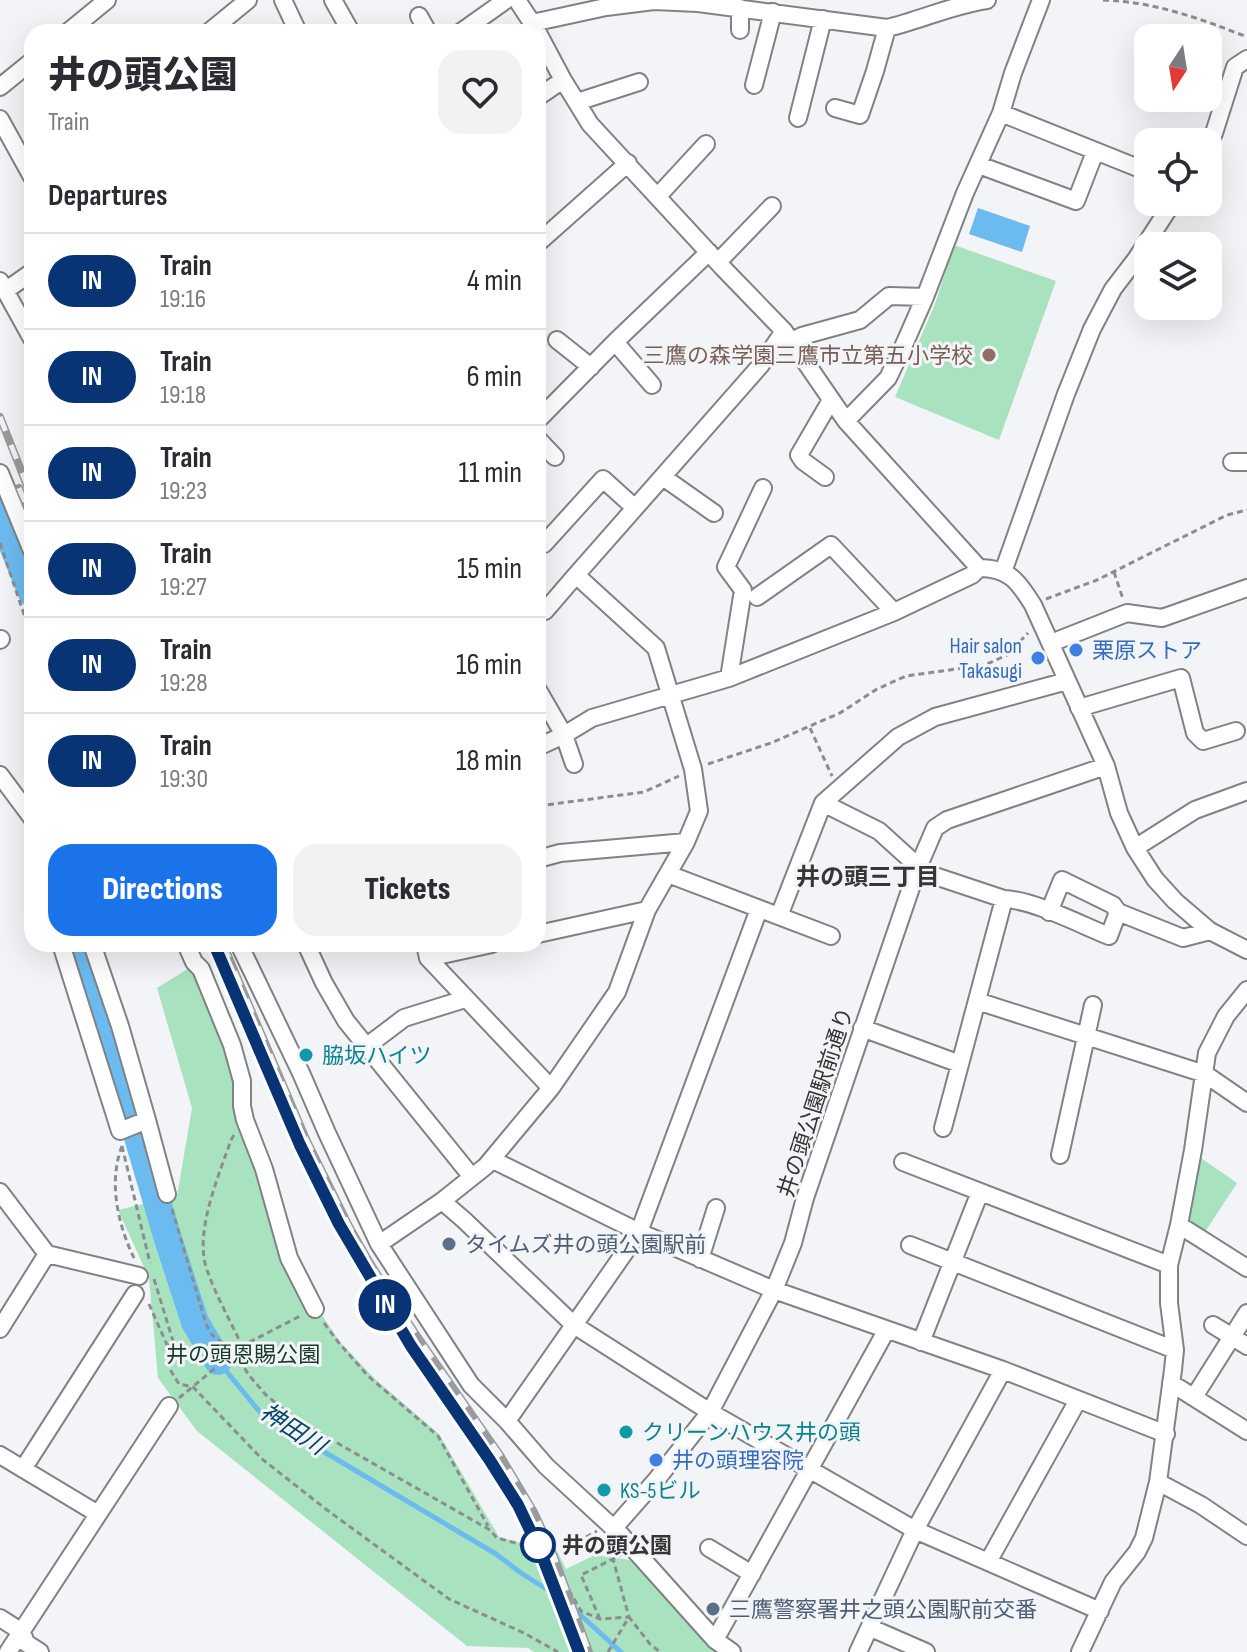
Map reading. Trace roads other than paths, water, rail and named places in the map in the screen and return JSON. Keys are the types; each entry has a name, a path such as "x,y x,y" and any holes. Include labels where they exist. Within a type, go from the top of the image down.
{"street":[{"path":"78,24 107,0"},
{"path":"219,24 248,0"},
{"path":"283,0 294,24"},
{"path":"333,0 346,24"},
{"path":"472,24 506,0"},
{"path":"517,0 533,24"},
{"path":"546,25 600,4 654,1 698,3 887,28 987,0"},
{"path":"846,421 888,378 1001,113 1041,0"},
{"path":"740,8 740,30"},
{"path":"754,85 773,12"},
{"path":"419,16 424,24"},
{"path":"798,118 823,19"},
{"path":"835,108 860,115 887,28"},
{"path":"546,48 590,124 788,336 846,421 979,568"},
{"path":"1216,128 1235,67 1247,59"},
{"path":"0,87 24,68"},
{"path":"546,92 563,80"},
{"path":"577,102 639,82"},
{"path":"1001,113 1134,167"},
{"path":"2,128 24,164"},
{"path":"658,196 706,144"},
{"path":"979,165 1076,201 1095,152"},
{"path":"546,236 628,163"},
{"path":"546,412 615,342 772,206"},
{"path":"1003,572 1092,329 1113,289 1164,216"},
{"path":"24,276 3,286 24,324"},
{"path":"546,610 788,336 802,336 860,320 889,296 925,297"},
{"path":"557,340 591,367"},
{"path":"615,342 652,385"},
{"path":"825,477 799,455 831,400"},
{"path":"546,447 555,457"},
{"path":"0,473 24,532"},
{"path":"663,477 714,513"},
{"path":"546,542 603,479 635,508"},
{"path":"729,678 743,590 726,567 763,488"},
{"path":"757,597 831,545 894,612"},
{"path":"546,743 592,718 729,678 894,612 972,575 979,568 990,568 1003,572 1019,583 1033,605 1106,766 1119,813 1135,848 1155,879 1210,931 1247,950"},
{"path":"379,1244 442,1201 493,1160 551,1088 617,992 647,910 686,842 699,811 693,769 656,648 576,575"},
{"path":"1051,643 1127,613 1162,618 1247,588"},
{"path":"1079,708 1181,678 1195,733 1203,741 1236,731"},
{"path":"779,916 823,803 898,737 935,717 1067,681"},
{"path":"546,704 564,735 574,764"},
{"name":"井の頭公園駅前通り","path":"607,1529 657,1479 710,1412 774,1290 793,1243 862,1028 933,832 942,822 1106,766"},
{"path":"0,775 24,807"},
{"path":"1135,848 1195,810 1247,791"},
{"path":"823,803 879,831 918,867 1004,899 1015,900 1109,936 1118,912"},
{"path":"546,857 686,842"},
{"path":"668,874 831,936"},
{"path":"1049,912 1062,880 1113,905 1118,912 1183,938 1210,931"},
{"path":"943,1128 1004,899"},
{"path":"507,1421 639,1232 759,909"},
{"path":"546,932 647,910"},
{"path":"64,952 134,1125 167,1194"},
{"path":"95,952 120,1026 134,1125"},
{"path":"190,952 201,969 232,1045 242,1081 242,1106 237,1122 264,1169 289,1258 315,1309"},
{"path":"243,952 379,1244 471,1385 715,1640 732,1652"},
{"path":"310,952 346,1021 472,1177"},
{"path":"428,952 465,999 551,1088"},
{"path":"1080,1652 1113,1582 1144,1538 1166,1434 1175,1350 1169,1303 1169,1265 1179,1225 1207,1053 1226,1016 1245,997"},
{"path":"367,1046 404,1018 465,999"},
{"path":"977,1001 1205,1074 1247,1103"},
{"path":"1060,1155 1093,1005"},
{"path":"862,1028 960,1064"},
{"path":"493,1160 639,1232 774,1290 1003,1370 1166,1434"},
{"path":"903,1162 1169,1265"},
{"path":"0,1192 47,1254 139,1276"},
{"path":"921,1342 980,1192"},
{"path":"442,1201 574,1325 710,1412 915,1530 1100,1611"},
{"path":"700,1259 716,1208"},
{"path":"1179,1225 1247,1268"},
{"path":"910,1245 1175,1350"},
{"path":"0,1329 47,1254"},
{"path":"23,1469 135,1294"},
{"path":"1194,1397 1240,1342 1247,1313"},
{"path":"1213,1325 1240,1342"},
{"path":"715,1640 886,1331"},
{"path":"858,1652 868,1621 883,1602 915,1530 1003,1370"},
{"path":"1171,1383 1247,1431"},
{"path":"988,1562 1078,1400"},
{"path":"8,1652 169,1406"},
{"path":"0,1455 98,1514"},
{"path":"1158,1482 1201,1505 1247,1536"},
{"path":"709,1548 752,1574"},
{"path":"0,1618 22,1632 26,1643 40,1652"},
{"path":"868,1621 926,1652"}],"water":[{"path":"978,208 1030,226 1022,252 969,234"}],"waterway":[{"name":"神田川","path":"0,513 24,573"},
{"name":"神田川","path":"83,952 195,1322 218,1361"},
{"name":"神田川","path":"218,1361 259,1411 496,1554 564,1600 621,1652"}],"railway":[{"path":"0,417 24,478"},
{"path":"19,488 24,500"},
{"path":"226,952 306,1139 350,1228 415,1333 500,1455 534,1512 552,1551 589,1652"}],"train":[{"name":"IN","path":"217,952 300,1145 339,1224 389,1312 526,1519 579,1652"}],"place":[{"name":"三鷹の森学園三鷹市立第五小学校","path":"989,355"},
{"name":"栗原ストア","path":"1076,650"},
{"name":"Hair salon Takasugi","path":"1038,658"},
{"name":"脇坂ハイツ","path":"306,1055"},
{"name":"タイムズ井の頭公園駅前","path":"449,1244"},
{"name":"クリーンハウス井の頭","path":"626,1432"},
{"name":"井の頭理容院","path":"656,1460"},
{"name":"KS-5ビル","path":"604,1490"},
{"name":"井の頭公園","path":"538,1545"},
{"name":"三鷹警察署井之頭公園駅前交番","path":"713,1609"}],"district":[{"name":"井の頭三丁目","path":"868,877"}],"park label":[{"name":"井の頭恩賜公園","path":"243,1354"}]}
